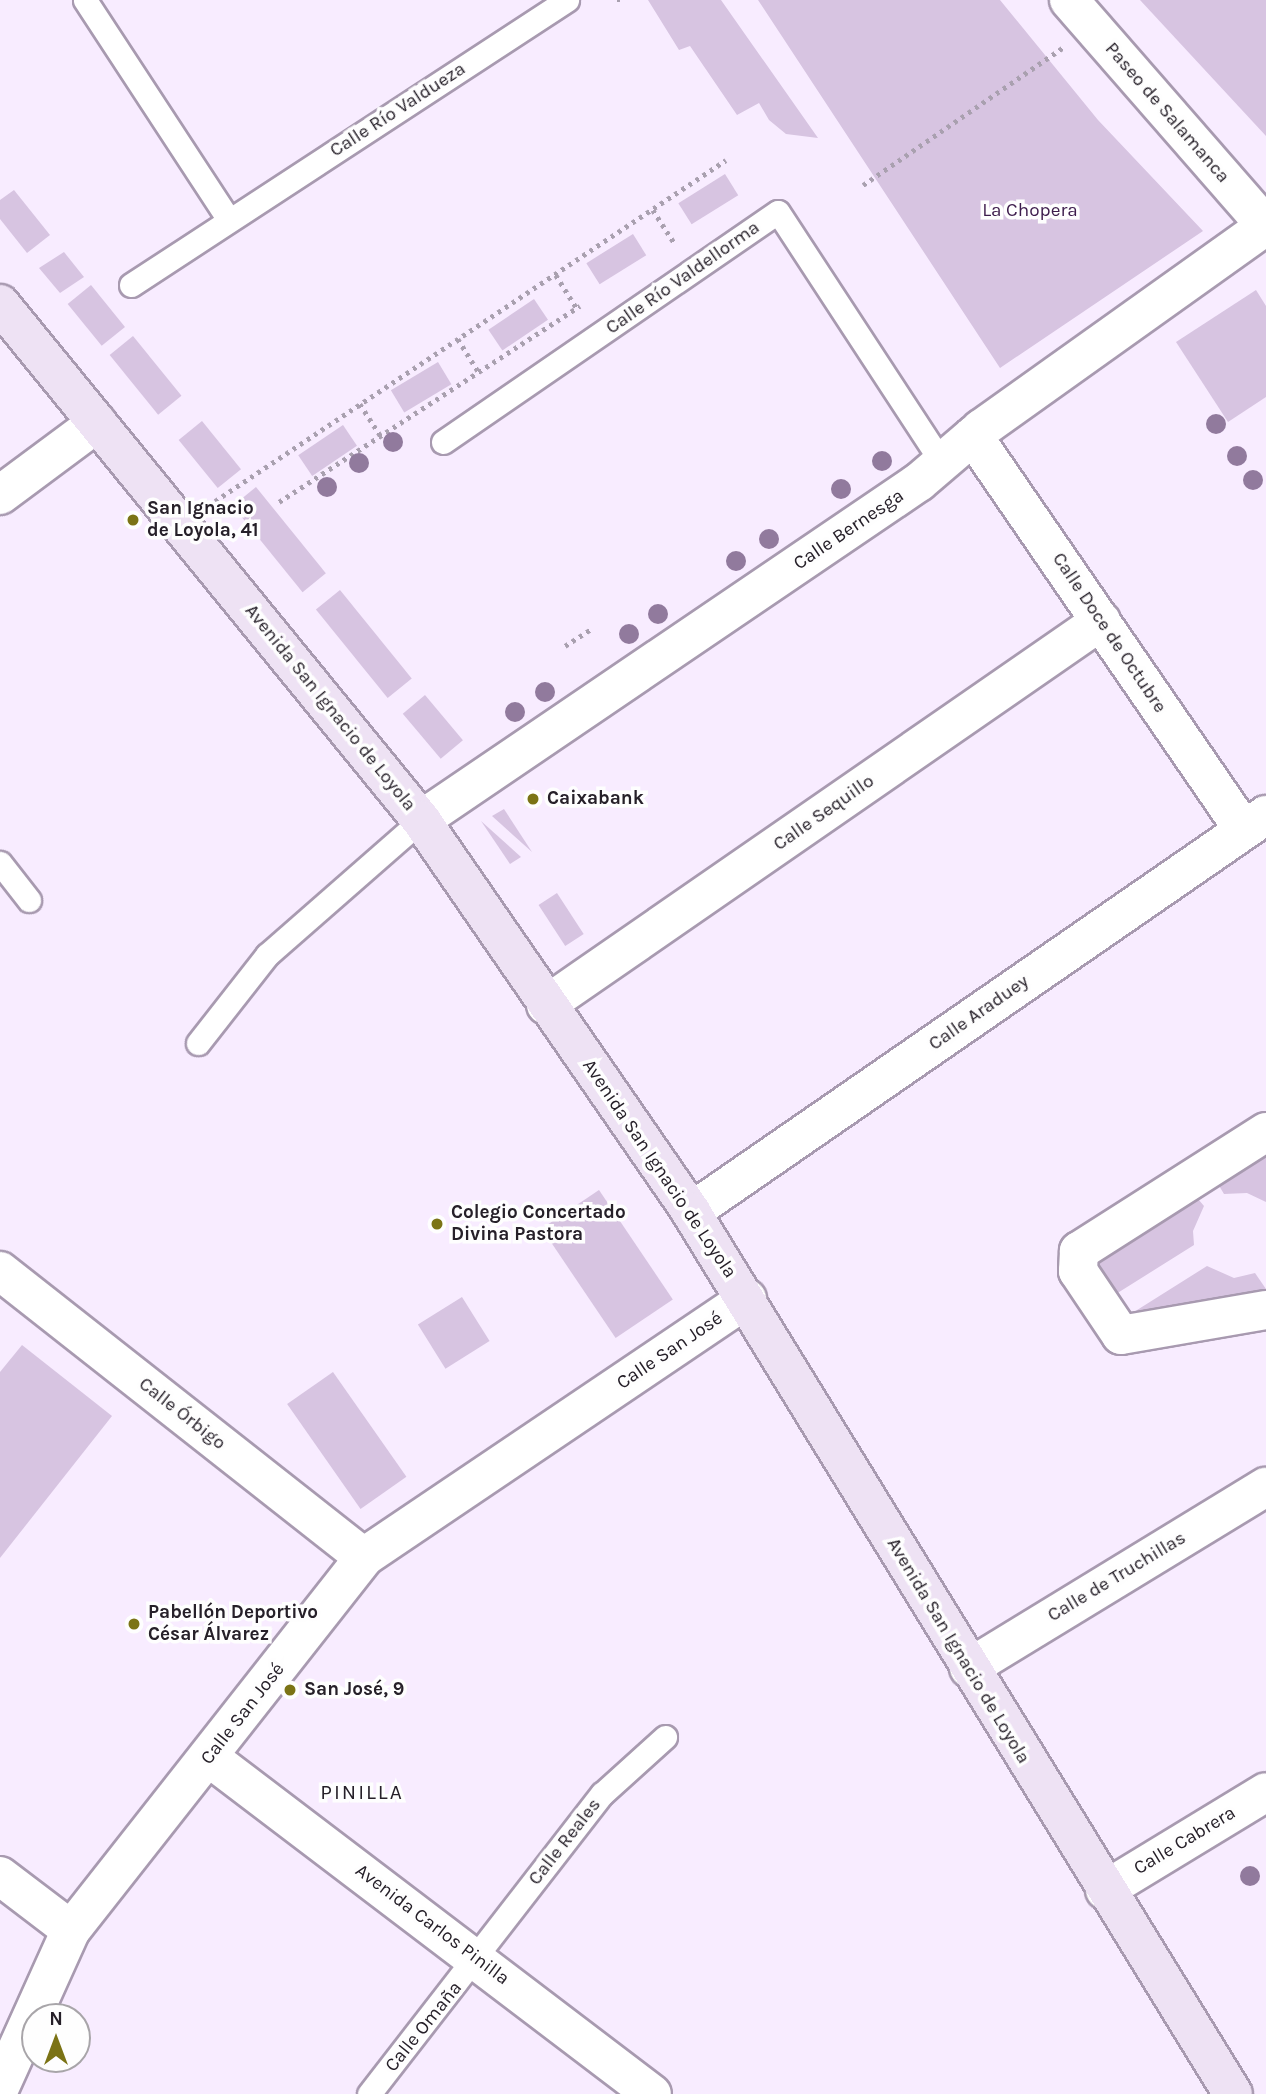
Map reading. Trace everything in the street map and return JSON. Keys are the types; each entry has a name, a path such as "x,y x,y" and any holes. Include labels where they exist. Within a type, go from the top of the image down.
{"main road":[{"name":"Avenida San Ignacio de Loyola","path":"0,304 421,820 691,1212 747,1299 969,1668 1233,2094"}],"street":[{"name":"Paseo de Salamanca","path":"1069,0 1266,226"},
{"name":"Calle Bernesga","path":"421,820 943,464 973,436 1266,226"},
{"path":"0,495 97,423"},
{"name":"Calle Doce de Octubre","path":"973,436 1101,621 1255,823"},
{"name":"Calle Sequillo","path":"546,1004 1101,621"},
{"name":"Calle Araduey","path":"691,1212 1255,823"},
{"path":"1266,1132 1079,1251 1078,1271 1121,1335 1266,1310"},
{"name":"Calle Órbigo","path":"0,1271 364,1557"},
{"name":"Calle San José","path":"0,2087 71,1930 210,1758 364,1557 747,1299"},
{"name":"Calle de Truchillas","path":"969,1668 1266,1487"},
{"name":"Avenida Carlos Pinilla","path":"210,1758 652,2094"},
{"name":"Calle Cabrera","path":"1105,1890 1266,1792"},
{"path":"0,1876 71,1930"}],"lane":[{"path":"85,0 229,220"},
{"name":"Calle Río Valdueza","path":"131,285 567,0"},
{"name":"Calle Río Valdellorma","path":"443,442 778,212 943,464"},
{"path":"198,1043 267,955 421,820"},
{"path":"0,863 29,900"},
{"name":"Calle Reales","path":"476,1958 602,1794 665,1737"},
{"name":"Calle Omaña","path":"369,2094 476,1958"}],"path":[{"path":"617,0 624,0"},
{"path":"863,185 1064,47"},
{"path":"215,501 726,160"},
{"path":"653,211 675,244"},
{"path":"664,251 686,237"},
{"path":"556,275 577,308"},
{"path":"279,502 588,301"},
{"path":"458,339 479,372"},
{"path":"360,404 381,436"},
{"path":"565,646 593,628"}],"green space":[{"path":"648,0 721,0 818,138 786,134 769,120 759,103 737,115 690,46 679,50"},
{"name":"La Chopera","path":"758,0 1000,0 1098,120 1203,231 1000,368"},
{"path":"1140,0 1266,0 1266,136"},
{"path":"725,174 738,195 692,224 678,203"},
{"path":"14,190 50,235 27,253 0,219 0,200"},
{"path":"633,234 646,255 600,284 586,263"},
{"path":"64,252 84,277 60,293 39,268"},
{"path":"91,285 125,327 102,346 68,304"},
{"path":"1256,290 1266,306 1266,397 1228,422 1176,342"},
{"path":"534,299 548,320 502,350 488,330"},
{"path":"133,336 181,396 158,415 110,355"},
{"path":"438,362 451,384 404,413 391,390"},
{"path":"202,421 241,469 218,488 179,440"},
{"path":"343,425 357,446 312,476 298,455"},
{"path":"256,487 326,573 303,592 233,506"},
{"path":"340,590 412,679 388,698 316,610"},
{"path":"425,695 463,740 441,759 403,714"},
{"path":"504,809 532,852 492,816"},
{"path":"481,821 521,857 510,864"},
{"path":"557,893 584,934 565,946 539,905"},
{"path":"1266,1147 1266,1202 1247,1193 1224,1194 1215,1179"},
{"path":"599,1190 673,1299 616,1338 542,1229"},
{"path":"1193,1193 1204,1206 1193,1231 1194,1245 1108,1299 1092,1259"},
{"path":"1207,1266 1234,1278 1255,1273 1266,1289 1260,1297 1126,1317"},
{"path":"462,1297 490,1341 445,1369 418,1325"},
{"path":"22,1345 112,1416 0,1558 0,1372"},
{"path":"333,1372 406,1477 361,1509 287,1404"}],"place":[{"name":"San Ignacio de Loyola, 41","path":"133,520"},
{"name":"Caixabank","path":"533,799"},
{"name":"Colegio Concertado Divina Pastora","path":"437,1224"},
{"name":"Pabellón Deportivo César Álvarez","path":"134,1624"},
{"name":"San José, 9","path":"290,1690"}],"district":[{"name":"PINILLA","path":"362,1792"}]}
